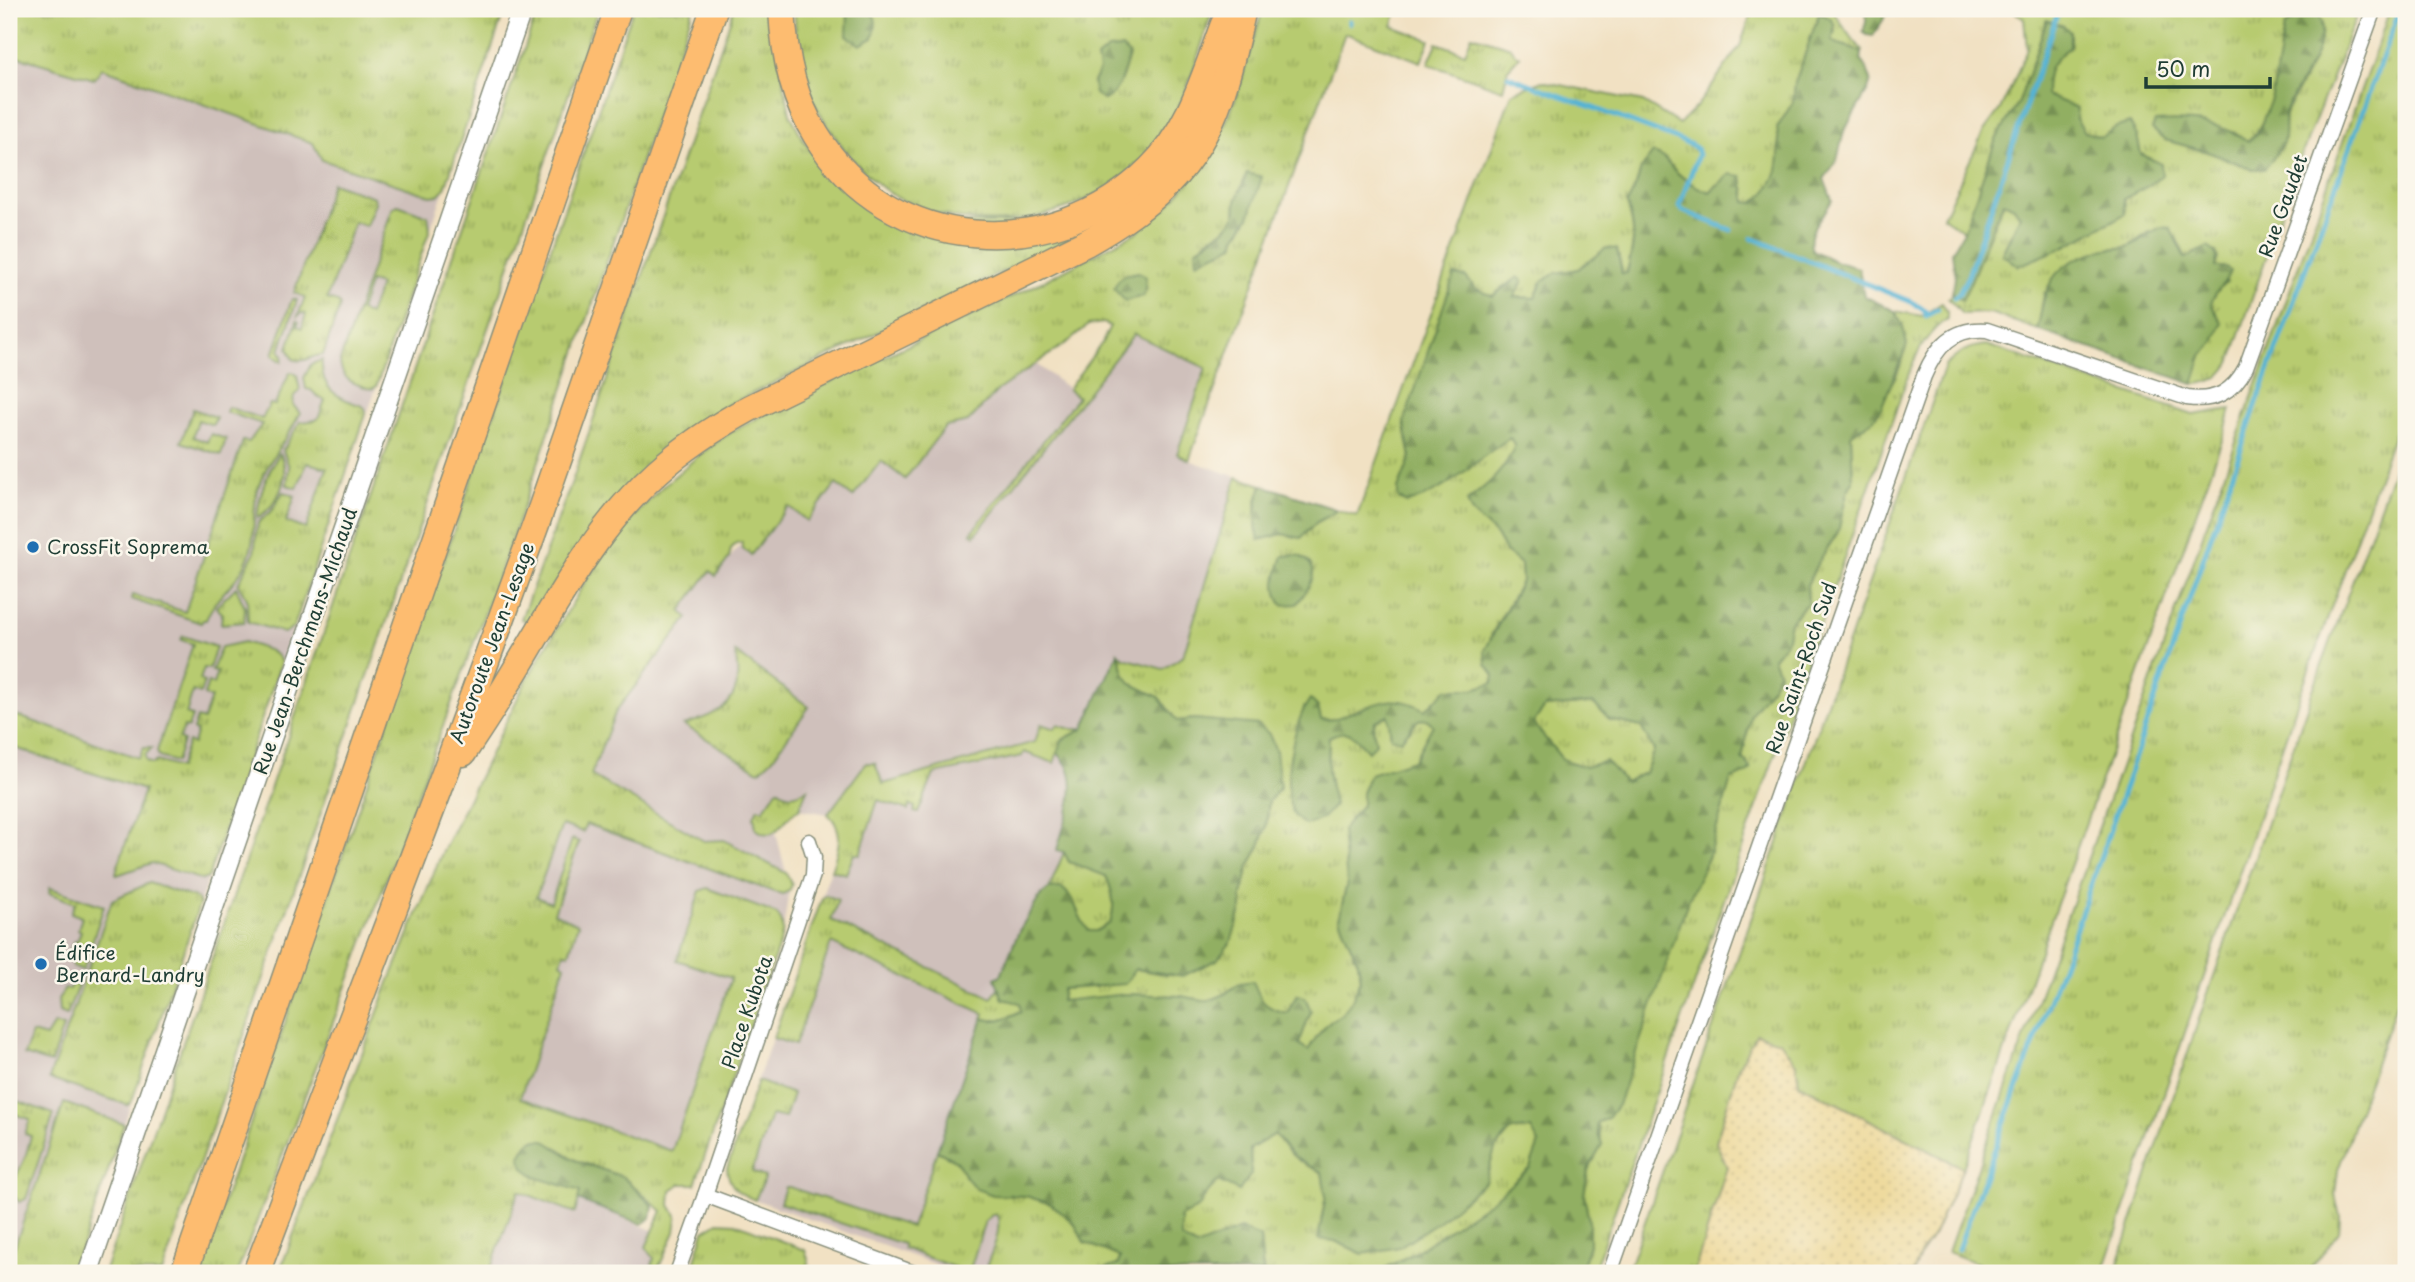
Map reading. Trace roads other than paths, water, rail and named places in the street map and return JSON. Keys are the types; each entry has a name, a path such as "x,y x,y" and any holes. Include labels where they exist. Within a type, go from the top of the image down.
{"highway":[{"path":"184,1273 618,9"},
{"name":"Autoroute Jean-Lesage","path":"257,1273 536,524 714,9"},
{"path":"782,9 786,55 798,98 815,134 843,170 880,202 927,224 970,233 1006,234 1044,229 1083,216 1121,194 1151,168 1163,155 1195,101 1229,9"},
{"path":"438,792 512,677 577,567 607,527 656,473 690,445 750,408 1054,259 1112,229 1140,210 1180,172 1201,139 1222,92 1243,9"}],"street":[{"name":"Rue Jean-Berchmans-Michaud","path":"88,1273 522,9"},
{"name":"Rue Gaudet","path":"2208,399 2224,394 2232,388 2246,367 2374,9"},
{"name":"Rue Saint-Roch Sud","path":"1610,1273 1924,376 1935,354 1955,334 1970,330 1987,330 2178,396 2208,399"},
{"name":"Place Kubota","path":"705,1195 813,875 814,857 809,841"},
{"path":"677,1273 705,1195 914,1273"}],"waterway":[{"path":"1954,297 1968,276 2059,9"},
{"path":"1958,1249 2073,937 2259,397 2400,9"},
{"path":"1508,76 1696,148 1698,155 1679,206 1683,211 1731,230"},
{"path":"1752,238 1914,303 1925,311 1926,316 1938,309"}],"place":[{"name":"CrossFit Soprema","path":"33,547"},
{"name":"Édifice Bernard-Landry","path":"41,964"}]}
